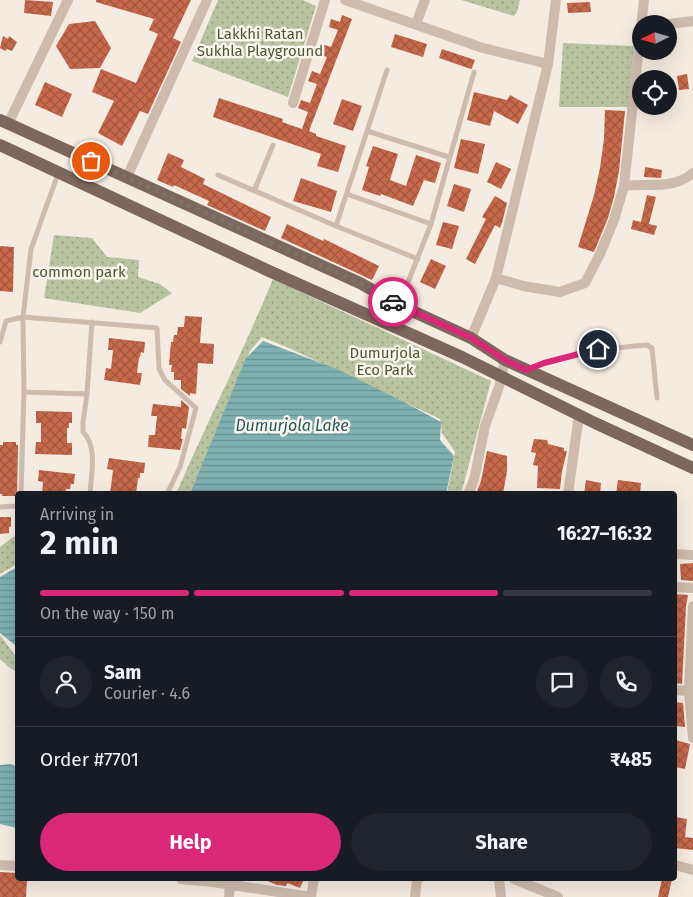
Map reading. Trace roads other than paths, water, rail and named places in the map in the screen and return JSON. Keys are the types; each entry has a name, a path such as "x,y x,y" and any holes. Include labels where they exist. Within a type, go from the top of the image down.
{"main road":[{"path":"4,122 360,283 399,305 472,338 505,360 693,445"},
{"path":"0,145 500,376 693,468"}],"street":[{"path":"4,122 68,0"},
{"path":"127,178 207,0"},
{"path":"293,103 325,0"},
{"path":"345,0 483,48 548,64"},
{"path":"416,24 425,0"},
{"path":"472,338 496,278 548,64 556,0"},
{"path":"642,15 644,0"},
{"path":"678,23 693,21"},
{"path":"496,278 523,286 560,292 585,283 614,220 624,186 638,60"},
{"path":"624,186 640,184 667,185 688,177 693,173"},
{"path":"469,491 474,480 485,426 499,387 505,360"},
{"path":"568,491 579,415"},
{"path":"677,554 693,555"},
{"path":"677,587 693,588"},
{"path":"693,606 689,691 693,738"},
{"path":"677,690 689,691"},
{"path":"0,866 15,866"},
{"path":"677,866 693,870"},
{"path":"201,881 311,897 314,881"},
{"path":"415,897 417,881"},
{"path":"499,881 501,897"},
{"path":"519,881 558,897"},
{"path":"229,897 230,884"}],"lane":[{"path":"336,226 387,70"},
{"path":"399,305 431,224 448,157 474,72"},
{"path":"367,131 448,157"},
{"path":"254,191 273,145"},
{"path":"20,491 24,392 23,317 31,249 58,173"},
{"path":"218,176 418,259"},
{"path":"347,194 431,224"},
{"path":"0,342 6,321 23,317 157,328 159,369 165,380 196,408 180,467 168,491"},
{"path":"90,491 92,449 90,439 83,432 83,422 92,322"},
{"path":"526,370 544,363 598,349 647,344 652,348 657,398"},
{"path":"24,392 87,394"},
{"path":"0,507 15,506"}],"water":[{"name":"Dumurjola Lake","path":"263,341 339,370 441,422 440,440 454,456 447,491 191,491 246,358"},
{"path":"15,568 15,645 0,633 0,577"},
{"path":"11,764 15,766 15,828 0,824 0,765"}],"park label":[{"name":"Lakkhi Ratan Sukhla Playground","path":"260,42"},
{"name":"common park","path":"79,272"},
{"name":"Dumurjola Eco Park","path":"385,362"}]}
